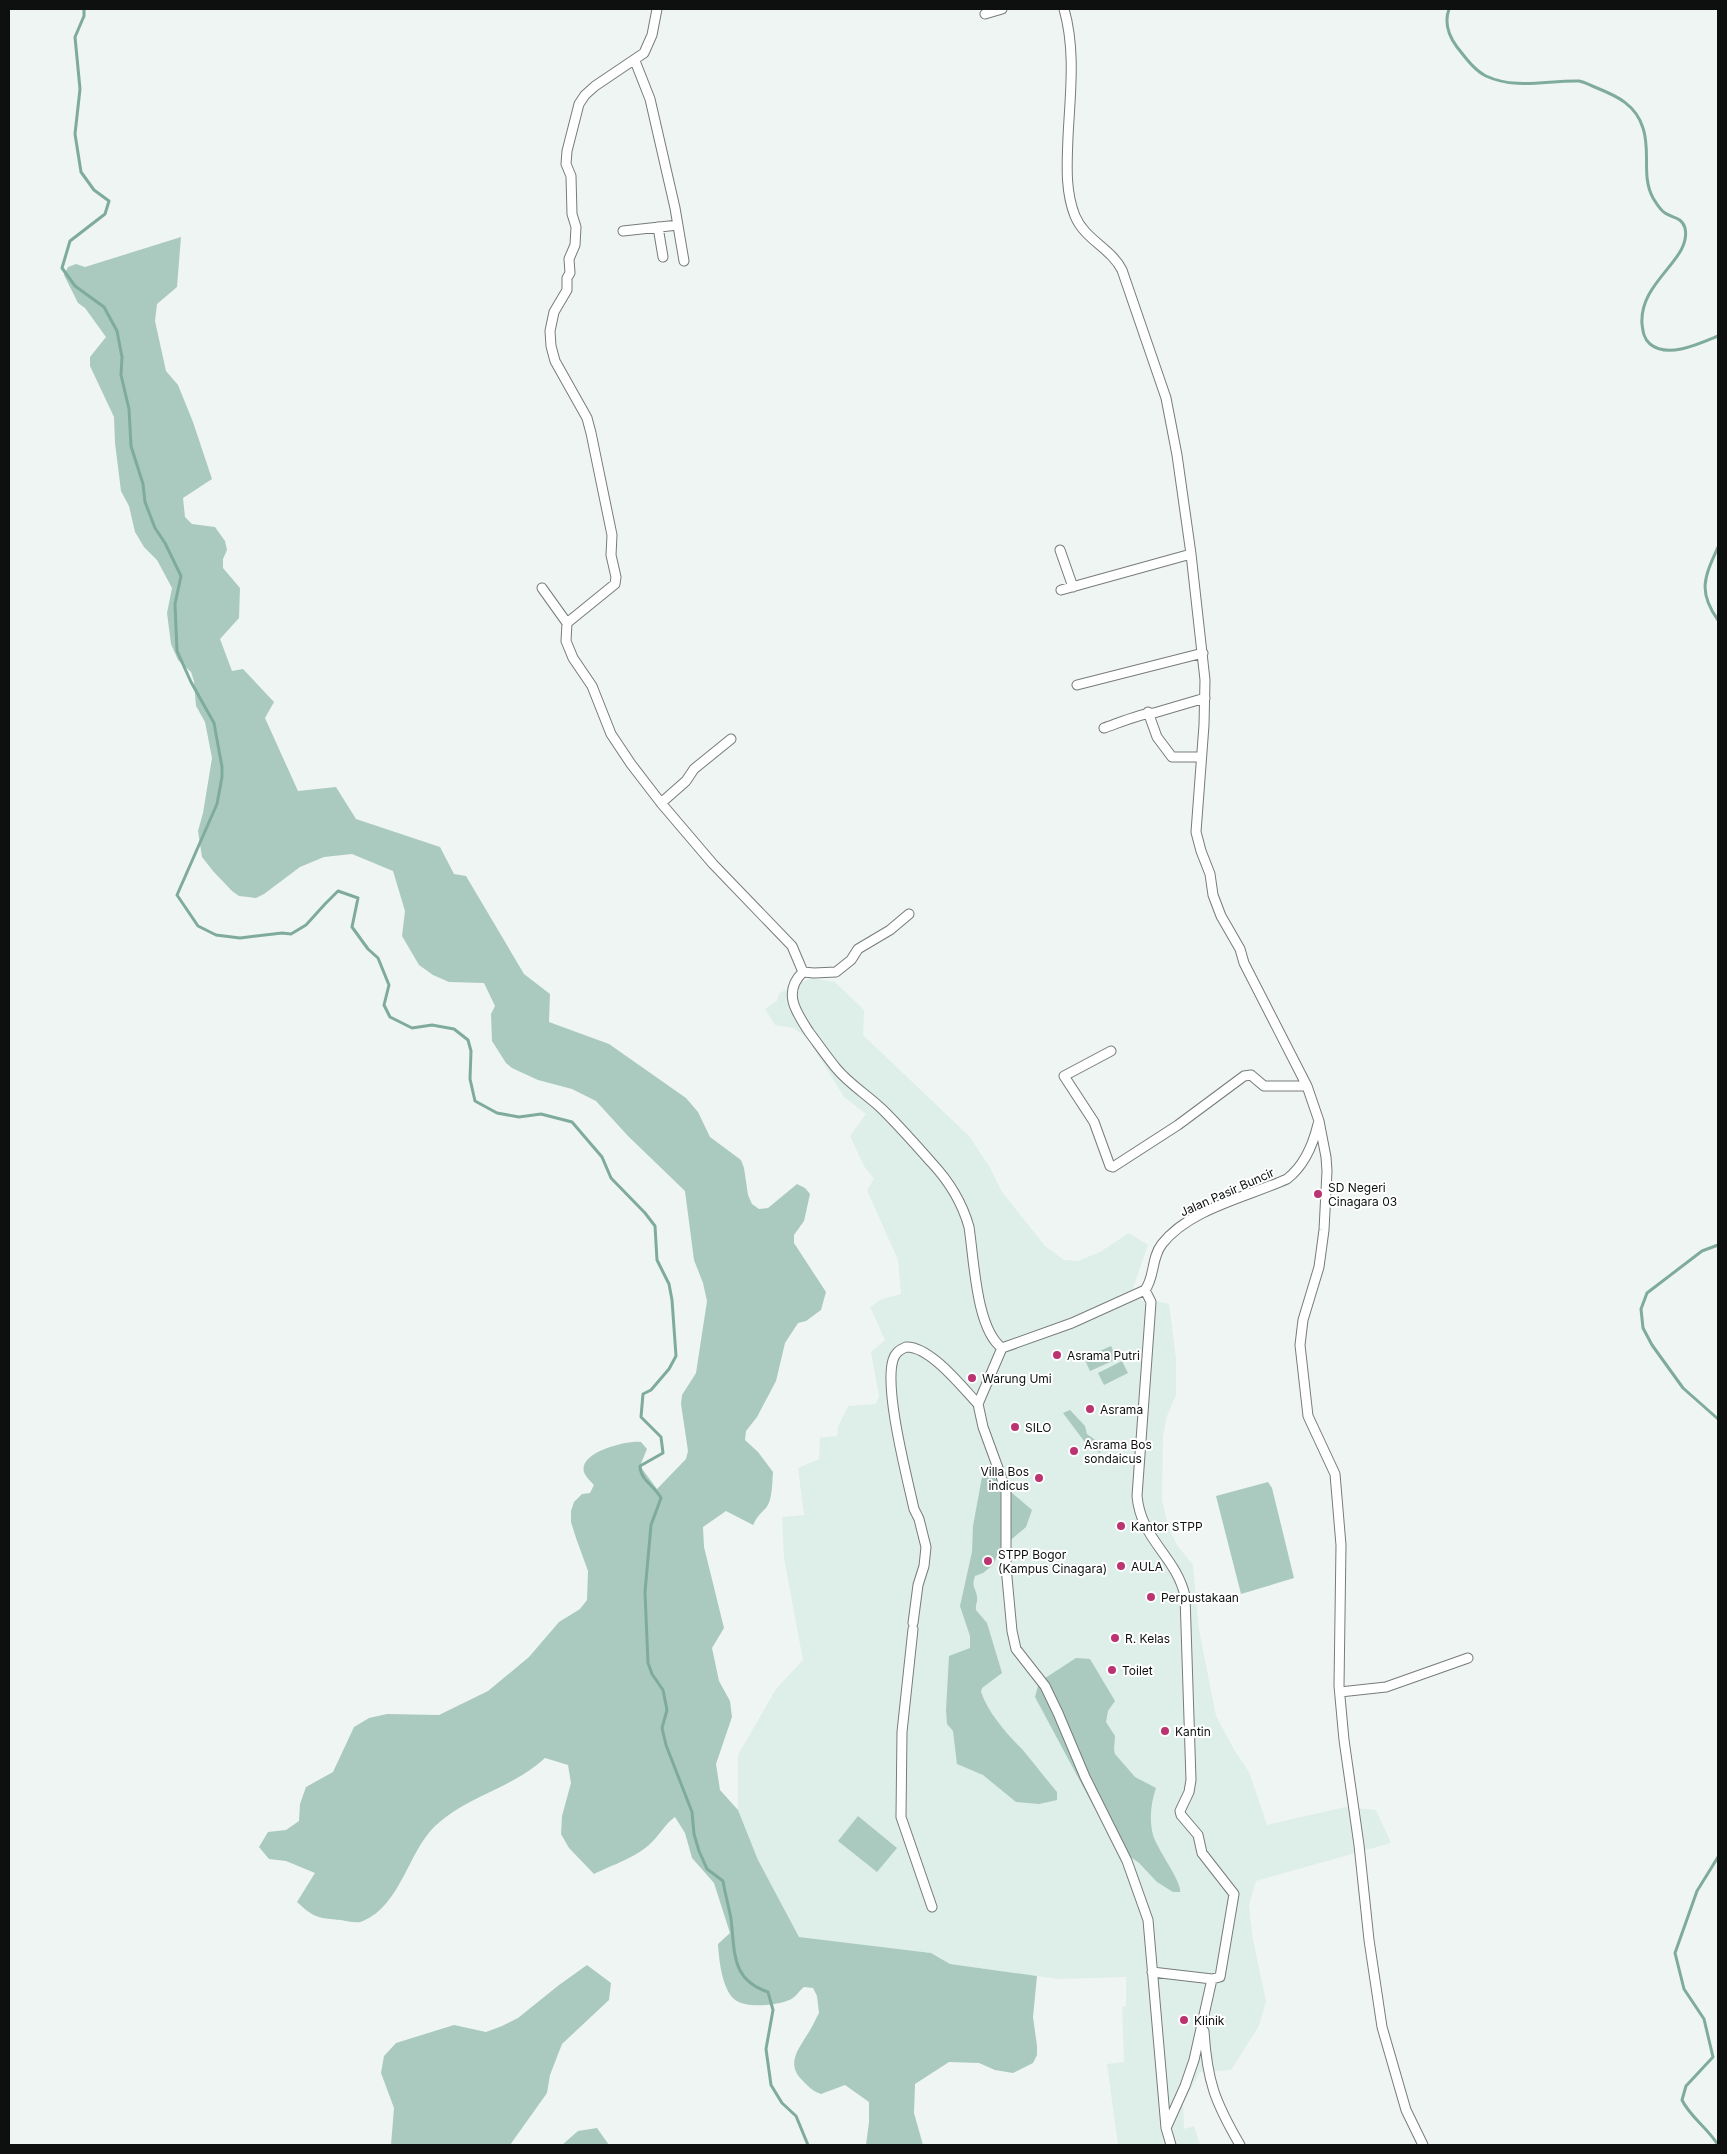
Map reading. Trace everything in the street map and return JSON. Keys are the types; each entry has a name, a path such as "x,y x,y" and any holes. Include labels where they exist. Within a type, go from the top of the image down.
{"street":[{"path":"567,623 615,584 616,577 612,564 612,535 587,418 558,366 550,340 551,318 567,290 570,273 569,259 571,250 575,245 576,227 572,214 571,176 566,164 567,151 580,104 585,95 595,86 644,54 657,9"},
{"path":"985,14 1002,9"},
{"path":"1064,9 1069,26 1072,53 1067,162 1068,189 1071,203 1081,228 1115,258 1122,270 1166,398 1177,455 1203,653 1206,698 1196,832 1210,874 1213,895 1220,916 1240,949 1244,963 1308,1086 1319,1121 1328,1171 1324,1230 1315,1284 1302,1326 1300,1345 1308,1416 1335,1474 1341,1545 1340,1692 1344,1740 1382,2027 1406,2110 1422,2145"},
{"path":"635,61 650,99 678,225 684,262"},
{"path":"623,231 678,225"},
{"path":"658,227 663,256"},
{"path":"1060,550 1073,587"},
{"path":"1061,590 1191,554"},
{"path":"542,588 567,623 566,641 573,658 592,686 611,734 631,764 660,803 714,864 792,946 803,972"},
{"path":"1077,685 1203,653"},
{"path":"1104,728 1148,712 1154,713 1206,698"},
{"path":"1148,712 1157,737 1172,758 1201,757"},
{"path":"660,803 686,781 694,769 732,739"},
{"path":"803,972 814,974 836,972 852,960 858,949 890,930 909,914"},
{"path":"803,972 796,978 792,998 795,1010 809,1032 837,1070 890,1117 932,1163 955,1194 969,1226 983,1320 990,1335 1002,1348"},
{"path":"1111,1051 1064,1076 1094,1122 1110,1166 1113,1167 1178,1124 1244,1076 1250,1076 1264,1086 1308,1086"},
{"name":"Jalan Pasir Buncir","path":"1145,1290 1149,1284 1156,1254 1161,1245 1177,1229 1208,1211 1270,1186 1295,1172 1306,1156 1319,1121"},
{"path":"978,1404 1002,1348 1072,1324 1145,1290 1151,1302 1137,1496 1138,1512 1146,1530 1182,1583 1185,1596 1191,1780 1189,1792 1180,1808 1181,1815 1199,1838 1202,1853 1234,1894 1220,1976 1212,1979 1152,1972"},
{"path":"932,1907 901,1817 902,1732 918,1585 924,1566 926,1547 919,1519 914,1509 895,1410 892,1362 895,1355 906,1347 920,1349 948,1373 978,1404 983,1427 1006,1490 1006,1567 1012,1632 1016,1648 1045,1686 1085,1777 1127,1861 1148,1920 1166,2128 1170,2145"},
{"path":"1340,1692 1386,1687 1468,1658"},
{"path":"1166,2128 1185,2086 1194,2060 1212,1979"},
{"path":"1203,2021 1208,2076 1220,2109 1240,2145"}],"shaded area":[{"name":"STPP Bogor (Kampus Cinagara)","path":"812,978 835,982 864,1010 863,1035 969,1136 989,1166 1002,1192 1045,1246 1064,1260 1078,1261 1100,1252 1129,1233 1148,1245 1133,1288 1142,1301 1156,1301 1169,1304 1176,1359 1176,1395 1167,1416 1163,1436 1162,1500 1169,1529 1177,1545 1193,1565 1199,1630 1216,1716 1249,1772 1267,1825 1345,1807 1376,1810 1391,1843 1256,1881 1249,1905 1253,1940 1266,2001 1259,2026 1231,2070 1200,2072 1183,2103 1184,2129 1194,2126 1200,2145 1118,2145 1107,2064 1124,2062 1122,2007 1126,2006 1126,1977 1058,1979 950,1964 931,1953 799,1937 758,1860 738,1810 738,1755 776,1689 803,1660 784,1558 782,1517 804,1515 798,1468 819,1459 820,1438 837,1436 838,1427 848,1406 876,1404 879,1396 871,1352 885,1340 870,1307 882,1299 901,1294 898,1260 867,1190 874,1179 864,1166 850,1136 866,1114 844,1097 807,1037 793,1028 775,1025 765,1009 777,1001 779,993"}],"green space":[{"path":"181,237 177,287 157,304 155,321 166,371 178,385 193,422 212,479 183,498 185,517 192,524 215,527 225,541 227,550 223,559 223,568 240,588 239,618 220,639 232,671 243,669 274,702 265,718 298,791 336,787 356,819 440,847 454,874 466,876 524,974 550,994 549,1022 609,1044 686,1098 698,1112 710,1137 741,1160 748,1195 752,1204 759,1209 768,1208 797,1184 805,1188 810,1194 804,1221 794,1235 794,1243 826,1292 821,1310 806,1321 798,1323 785,1343 776,1381 757,1417 746,1431 745,1440 758,1452 773,1472 772,1491 768,1506 758,1516 753,1525 726,1511 703,1527 704,1547 724,1628 712,1648 719,1681 730,1701 732,1717 716,1764 720,1790 738,1810 758,1860 799,1937 931,1953 950,1964 1037,1976 1033,2017 1037,2055 1033,2063 1013,2073 995,2070 979,2063 949,2062 915,2084 914,2113 923,2145 866,2145 869,2102 845,2085 821,2094 818,2093 808,2086 797,2074 794,2063 795,2057 819,2013 817,1996 813,1988 804,1987 787,2001 763,2005 739,2002 730,1994 722,1973 718,1944 730,1933 714,1883 692,1858 685,1833 675,1817 640,1852 594,1874 569,1848 561,1834 562,1816 571,1783 568,1765 545,1758 519,1777 461,1807 448,1816 435,1826 426,1837 386,1903 376,1913 361,1922 321,1918 312,1914 297,1902 315,1873 286,1861 269,1859 259,1847 268,1832 286,1830 299,1821 300,1804 306,1787 333,1772 354,1727 369,1718 387,1714 439,1715 488,1691 529,1657 559,1622 580,1609 587,1600 588,1571 571,1522 571,1511 574,1502 582,1494 590,1493 594,1485 584,1472 584,1465 596,1453 605,1449 626,1443 641,1442 647,1449 640,1466 657,1489 686,1459 688,1451 681,1404 682,1395 696,1373 707,1301 703,1283 694,1260 685,1191 628,1136 596,1101 572,1089 538,1080 512,1068 506,1063 492,1041 491,1014 495,1006 484,983 449,982 433,975 419,965 402,936 405,911 393,871 352,854 324,857 300,867 256,898 239,896 232,891 202,857 198,831 203,813 212,758 205,722 196,706 194,681 191,672 178,660 171,644 167,613 172,588 157,560 144,547 135,532 129,506 121,491 114,417 90,366 90,357 106,337 85,308 78,303 64,275 68,267 76,264 85,267"},
{"path":"1111,1346 1117,1359 1090,1371 1084,1358"},
{"path":"1122,1361 1128,1373 1104,1385 1098,1373"},
{"path":"1070,1410 1085,1426 1087,1434 1102,1445 1100,1453 1084,1441 1063,1413"},
{"path":"991,1475 1032,1510 1026,1527 1000,1549 993,1565 983,1573 975,1576 976,1610 987,1623 1002,1673 982,1688 981,1692 999,1723 1057,1792 1057,1800 1039,1804 1016,1802 983,1775 957,1764 953,1731 947,1724 949,1656 970,1648 970,1636 960,1606 972,1552 973,1526 982,1477"},
{"path":"1268,1482 1272,1488 1294,1578 1241,1594 1216,1496"},
{"path":"1076,1658 1090,1659 1115,1701 1108,1711 1106,1722 1115,1736 1115,1754 1135,1777 1156,1788 1151,1811 1153,1835 1180,1887 1180,1892 1173,1892 1157,1882 1139,1863 1124,1852 1113,1839 1035,1697 1039,1682"},
{"path":"858,1816 897,1848 877,1872 838,1841"},
{"path":"587,1965 611,1983 609,2000 562,2044 550,2075 547,2093 510,2145 391,2145 394,2108 381,2073 384,2056 396,2043 454,2025 486,2032 502,2026 518,2018"},
{"path":"597,2128 609,2145 562,2145 578,2131"}],"waterway":[{"path":"84,9 84,16 75,37 80,89 75,134 81,172 94,190 109,201 105,214 70,241 62,268 75,286 104,307 117,331 122,357 121,375 129,409 131,446 143,484 145,502 155,528 165,543 181,576 175,604 177,651 191,682 214,723 222,767 217,804 177,895 198,926 216,935 240,938 282,933 291,934 306,925 338,891 358,898 352,927 368,949 378,958 389,985 384,1005 390,1017 412,1028 432,1025 454,1029 468,1040 471,1051 470,1079 475,1101 497,1113 519,1117 541,1114 572,1122 602,1157 611,1178 655,1226 657,1260 669,1284 672,1300 676,1356 669,1369 651,1390 643,1394 641,1417 661,1437 663,1453 640,1466 642,1475 661,1498 651,1525 645,1592 648,1663 652,1674 663,1690 667,1710 662,1728 666,1745 692,1812 694,1834 699,1851 707,1869 723,1881 737,1963 747,1980 756,1987 768,1992 773,2010 766,2049 771,2085 782,2103 796,2116 808,2145"},
{"path":"1449,9 1447,24 1451,38 1470,63 1486,76 1509,83 1579,81 1618,98 1636,113 1645,137 1649,190 1661,210 1682,222 1685,228 1685,240 1681,250 1648,295 1643,309 1642,324 1644,335 1650,344 1666,350 1684,348 1718,336"},
{"path":"1718,547 1705,584 1707,600 1718,620"},
{"path":"1718,1245 1702,1251 1647,1293 1641,1309 1643,1328 1652,1345 1683,1388 1718,1419"},
{"path":"1718,1857 1697,1891 1675,1953 1684,1989 1704,2019 1713,2057 1686,2086 1682,2100 1718,2145"}],"place":[{"name":"SD Negeri Cinagara 03","path":"1318,1194"},
{"name":"Asrama Putri","path":"1057,1355"},
{"name":"Warung Umi","path":"972,1378"},
{"name":"Asrama","path":"1090,1409"},
{"name":"SILO","path":"1015,1427"},
{"name":"Asrama Bos sondaicus","path":"1074,1451"},
{"name":"Villa Bos indicus","path":"1039,1478"},
{"name":"Kantor STPP","path":"1121,1526"},
{"name":"STPP Bogor (Kampus Cinagara)","path":"988,1561"},
{"name":"AULA","path":"1121,1566"},
{"name":"Perpustakaan","path":"1151,1597"},
{"name":"R. Kelas","path":"1115,1638"},
{"name":"Toilet","path":"1112,1670"},
{"name":"Kantin","path":"1165,1731"},
{"name":"Klinik","path":"1184,2020"}]}
